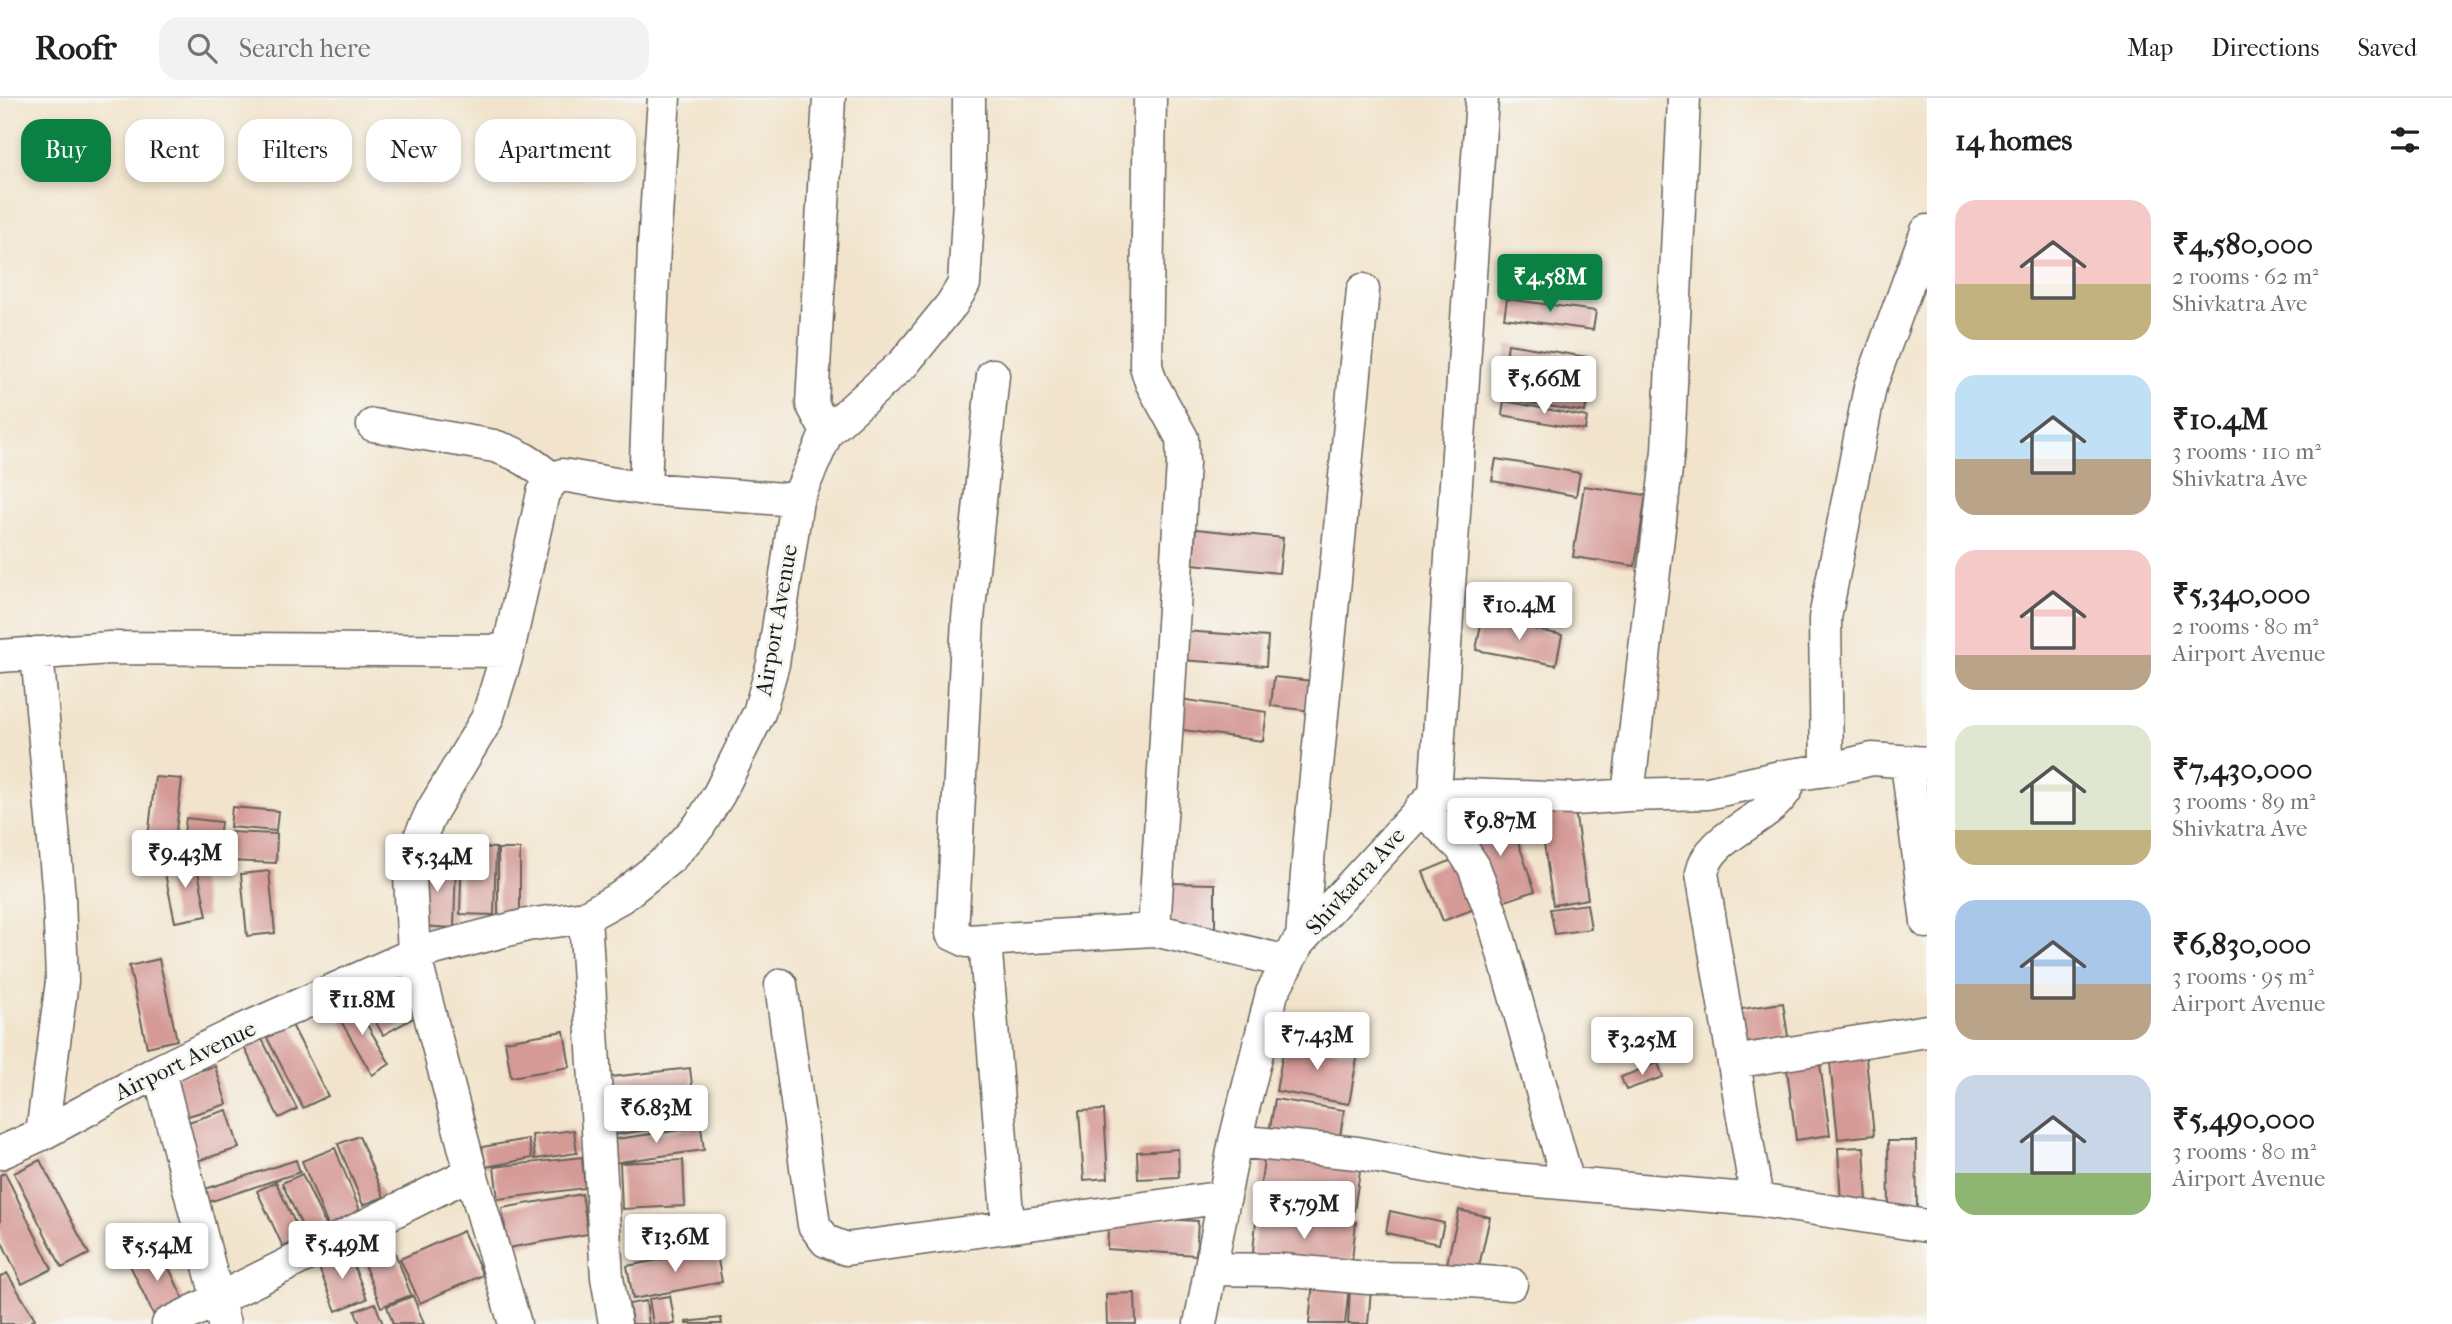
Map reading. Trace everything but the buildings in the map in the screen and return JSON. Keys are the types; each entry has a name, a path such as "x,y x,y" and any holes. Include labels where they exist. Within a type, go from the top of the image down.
{"street":[{"path":"645,489 654,246 664,98"},
{"path":"827,432 812,404 812,395 829,98"},
{"name":"Airport Avenue","path":"0,1153 159,1070 414,954 527,925 585,917 621,897 670,858 699,826 719,794 759,713 773,664 797,500 827,432 904,363 952,304 964,284 969,201 969,98"},
{"path":"1150,98 1146,366 1151,382 1182,438 1183,463 1154,929"},
{"path":"1482,98 1428,801 1474,867 1493,918 1568,1183"},
{"path":"1628,795 1668,452 1684,98"},
{"path":"1827,770 1825,618 1870,387 1927,231"},
{"path":"993,374 968,618 952,934 967,941 1154,929 1295,950 1310,836 1363,290"},
{"path":"373,425 494,446 514,452 533,462 553,480"},
{"path":"515,1324 471,1173 414,954 410,876 415,848 432,811 487,719 508,651 542,493 553,480 562,475 645,489 797,500"},
{"path":"0,656 110,648 508,651"},
{"path":"37,653 59,897 62,981 42,1133"},
{"path":"1428,801 1576,799 1707,793 1872,759 1917,763 1927,922"},
{"path":"1757,1200 1702,873 1704,859 1716,847 1779,801 1787,788 1784,776"},
{"name":"Shivkatra Ave","path":"1200,1324 1235,1141 1272,993 1295,950 1428,801"},
{"path":"585,917 607,1277 615,1324"},
{"path":"985,940 1008,1226"},
{"path":"781,985 814,1225 826,1241 846,1248 1225,1197"},
{"path":"1734,1062 1927,1031"},
{"path":"159,1070 221,1312"},
{"path":"1235,1141 1357,1153 1480,1176 1757,1200 1927,1226"},
{"path":"168,1324 221,1312 471,1173"},
{"path":"1211,1269 1282,1270 1368,1278 1511,1284"}]}
